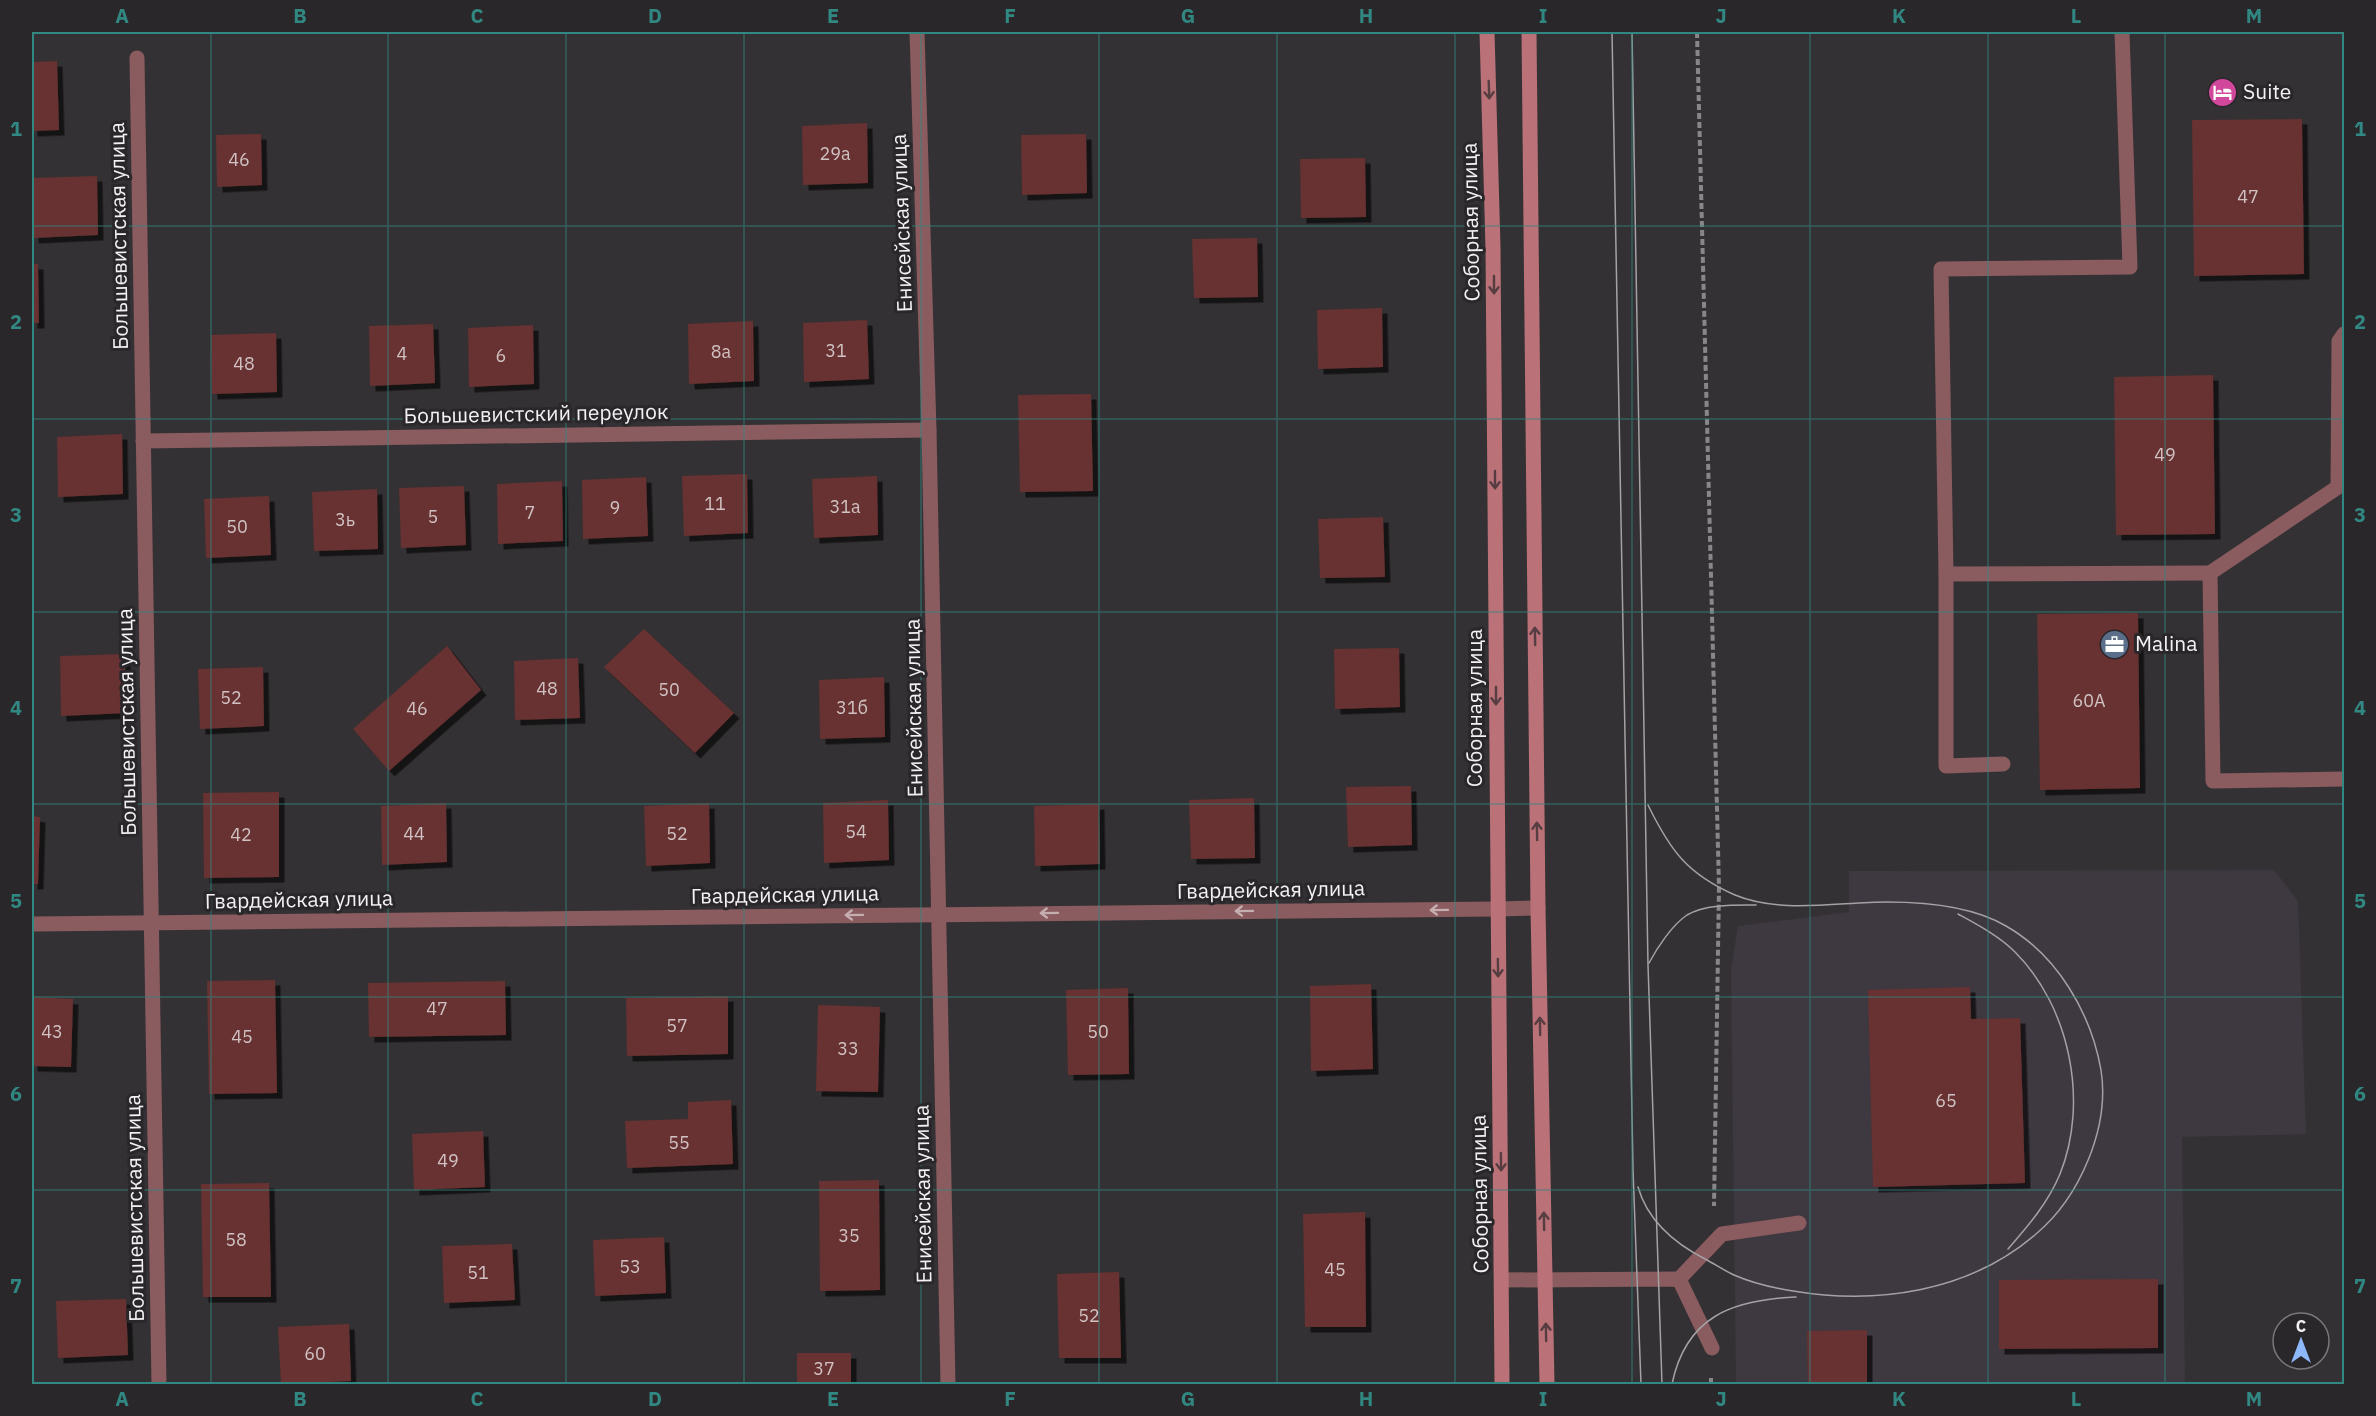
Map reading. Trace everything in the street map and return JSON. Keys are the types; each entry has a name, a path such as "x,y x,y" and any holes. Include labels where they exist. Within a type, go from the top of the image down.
{"main road":[{"name":"Соборная улица","path":"1487,32 1493,248 1502,1384"},
{"path":"1529,32 1538,908 1547,1384"}],"street":[{"name":"Енисейская улица","path":"917,32 929,430 948,1384"},
{"path":"2002,764 1946,766 1946,574 1941,269 2130,267 2122,32"},
{"name":"Большевистская улица","path":"137,58 159,1384"},
{"path":"1946,574 2210,573 2338,488 2339,341 2344,334"},
{"name":"Большевистский переулок","path":"143,441 929,430"},
{"path":"2210,573 2213,781 2344,779"},
{"name":"Гвардейская улица","path":"32,924 1538,908"},
{"path":"1502,1280 1679,1279 1722,1233 1799,1223"},
{"path":"1679,1279 1712,1348"}],"path":[{"path":"1697,32 1719,887 1713,1243"},
{"path":"1711,1384 1712,1348"}],"shaded area":[{"path":"2274,870 2298,901 2306,1134 2182,1137 2185,1384 1736,1384 1731,970 1738,926 1849,912 1849,871"}],"building":[{"path":"57,61 59,130 32,131 32,62"},
{"path":"2302,119 2304,274 2194,276 2192,120"},
{"path":"867,123 868,183 803,185 802,126"},
{"path":"261,134 262,185 217,187 216,135"},
{"path":"1086,134 1087,193 1022,195 1021,135"},
{"path":"1365,158 1366,217 1301,218 1300,159"},
{"path":"97,176 98,235 33,238 32,178"},
{"path":"1257,238 1258,297 1194,298 1192,239"},
{"path":"32,264 38,264 39,323 32,323"},
{"path":"1382,308 1383,367 1318,369 1317,310"},
{"path":"867,320 869,379 804,382 803,323"},
{"path":"753,321 754,381 689,384 688,324"},
{"path":"433,324 435,383 370,386 369,326"},
{"path":"533,325 534,384 469,387 468,328"},
{"path":"276,333 277,392 212,394 211,335"},
{"path":"2213,375 2215,534 2116,535 2114,377"},
{"path":"1091,394 1093,491 1020,492 1018,395"},
{"path":"122,434 123,494 58,497 57,437"},
{"path":"747,474 748,533 684,536 682,476"},
{"path":"877,476 878,535 814,538 812,479"},
{"path":"646,477 648,536 583,539 582,480"},
{"path":"562,481 563,541 498,544 497,484"},
{"path":"464,486 466,545 401,548 399,488"},
{"path":"377,489 378,549 314,551 312,492"},
{"path":"269,496 271,555 206,558 204,499"},
{"path":"1383,517 1385,577 1320,578 1318,519"},
{"path":"2138,613 2140,788 2040,790 2037,614"},
{"path":"644,629 734,713 695,753 604,667"},
{"path":"447,646 481,690 389,771 353,729"},
{"path":"1399,648 1400,707 1335,709 1334,649"},
{"path":"125,654 126,713 61,716 60,656"},
{"path":"578,658 580,718 515,720 514,661"},
{"path":"263,667 264,726 200,729 198,669"},
{"path":"884,677 885,737 820,739 819,680"},
{"path":"1411,786 1412,845 1348,847 1346,787"},
{"path":"279,792 279,877 204,878 203,793"},
{"path":"1254,798 1255,858 1191,859 1189,800"},
{"path":"888,800 889,860 824,863 823,803"},
{"path":"446,803 447,862 382,865 381,806"},
{"path":"709,803 710,863 646,866 644,806"},
{"path":"1099,804 1100,864 1035,866 1034,806"},
{"path":"32,816 40,817 38,884 32,884"},
{"path":"275,980 277,1093 209,1094 207,981"},
{"path":"505,981 506,1035 369,1037 368,983"},
{"path":"1371,984 1373,1069 1311,1071 1310,986"},
{"path":"1970,987 1971,1019 2020,1018 2025,1183 1873,1187 1868,990"},
{"path":"1128,988 1129,1074 1068,1075 1066,990"},
{"path":"728,996 728,1054 627,1056 626,998"},
{"path":"32,997 73,999 71,1067 32,1066"},
{"path":"818,1005 880,1007 878,1092 816,1091"},
{"path":"731,1100 733,1164 627,1168 625,1121 688,1119 688,1102"},
{"path":"483,1131 485,1187 414,1190 412,1134"},
{"path":"879,1180 880,1290 820,1291 819,1181"},
{"path":"269,1183 271,1297 203,1297 201,1184"},
{"path":"1365,1212 1366,1327 1305,1327 1303,1214"},
{"path":"664,1237 666,1293 595,1296 593,1240"},
{"path":"512,1244 515,1300 444,1303 442,1246"},
{"path":"1119,1272 1121,1358 1059,1358 1057,1274"},
{"path":"2158,1279 2158,1348 1999,1349 1999,1280"},
{"path":"126,1299 128,1355 58,1358 56,1301"},
{"path":"349,1324 351,1381 281,1384 278,1327"},
{"path":"1867,1330 1867,1384 1808,1384 1807,1331"},
{"path":"797,1353 851,1353 851,1384 797,1384"}],"tram line":[{"path":"1612,32 1633,1170 1641,1384"},
{"path":"1632,32 1648,965 1662,1384"},
{"path":"1638,1187 1648,1211 1664,1231 1695,1254 1741,1278 1778,1288 1825,1295 1857,1296 1921,1290 1982,1269 2010,1254 2052,1219 2066,1201 2088,1159 2096,1137 2103,1092 2096,1049 2080,1007 2069,988 2041,953 2006,926 1978,914 1932,904 1887,902 1790,906 1753,901 1735,895 1704,878 1682,859 1664,835 1648,805"},
{"path":"1649,963 1670,931 1681,919 1694,911 1730,905 1756,905"},
{"path":"1958,914 2002,941 2034,974 2061,1027 2069,1057 2073,1087 2073,1117 2069,1146 2060,1174 2044,1204 2008,1249"},
{"path":"1672,1384 1679,1361 1688,1343 1700,1328 1715,1316 1751,1302 1796,1297"}],"place":[{"name":"Suite","path":"2222,92"},
{"name":"Malina","path":"2114,644"}]}
